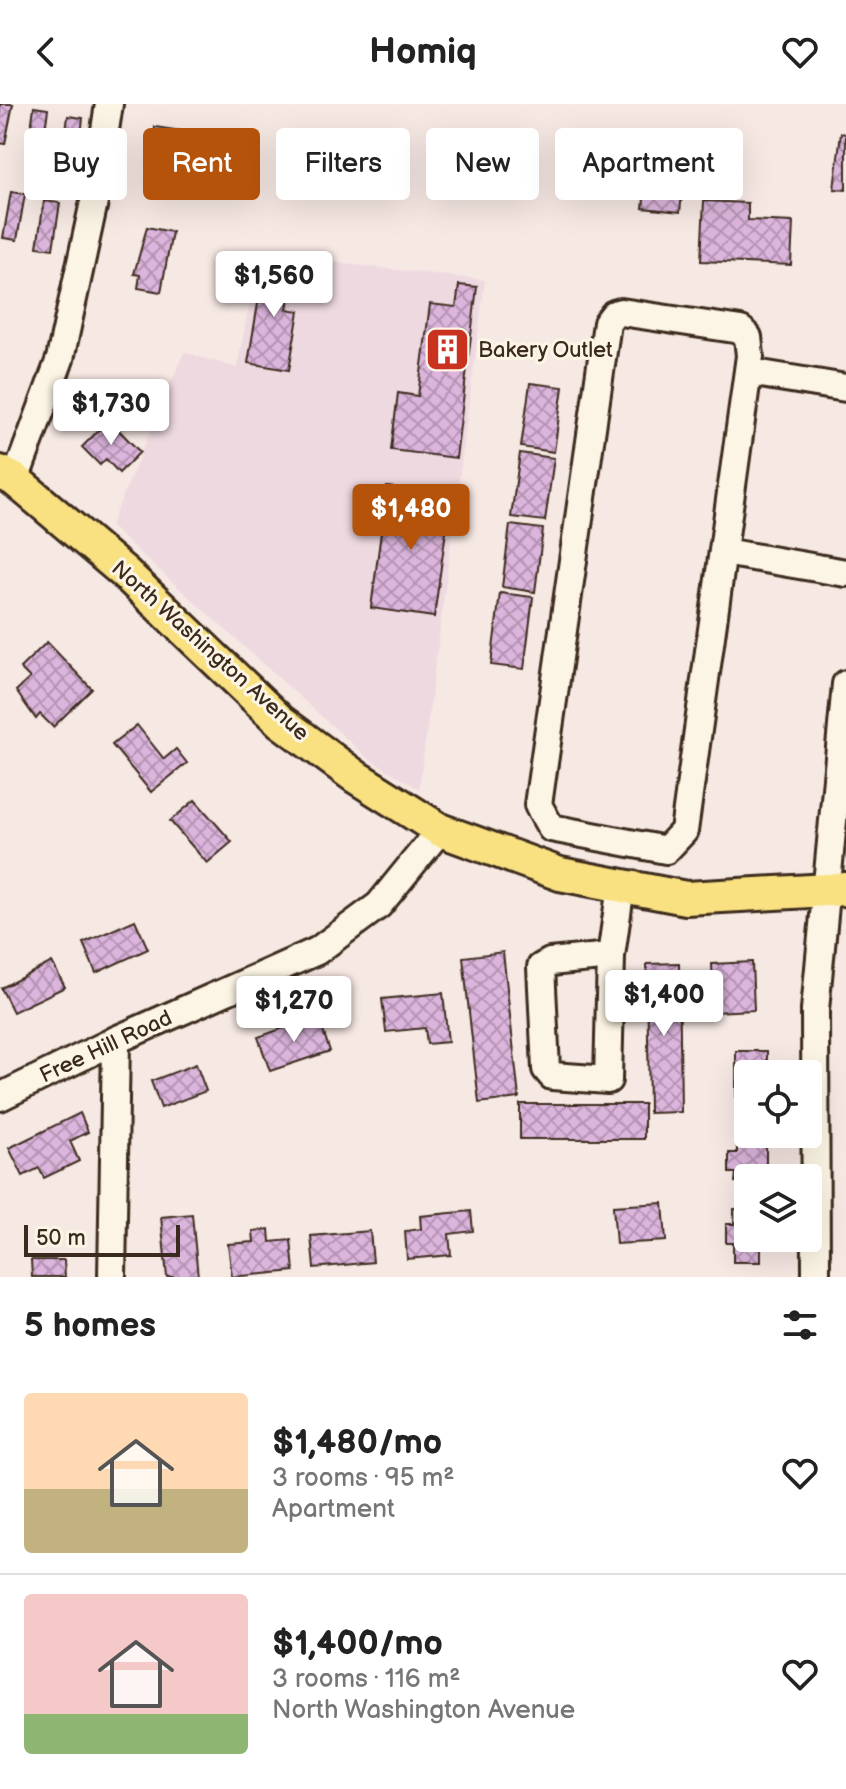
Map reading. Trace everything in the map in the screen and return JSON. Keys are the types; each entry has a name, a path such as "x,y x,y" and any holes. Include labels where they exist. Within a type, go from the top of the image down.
{"main road":[{"name":"North Washington Avenue","path":"7,476 125,573 280,721 356,777 440,830 560,874 686,898 836,890"}],"street":[{"path":"7,476 60,359 94,202 109,104"},
{"path":"621,312 741,330 748,337 749,372 681,838 666,850 657,850 551,828 540,814 538,796 607,323 614,314 621,312"},
{"path":"749,372 846,388"},
{"path":"724,552 846,573"},
{"path":"816,1277 815,1010 836,890 846,684"},
{"name":"Free Hill Road","path":"0,1097 116,1040 317,951 379,905 440,830"},
{"path":"611,956 550,962 541,967 546,1069 552,1076 608,1080 611,956 621,886"},
{"path":"112,1277 116,1040"}],"shaded area":[{"path":"259,254 485,280 419,789 368,758 110,526 184,352 237,368"}],"building":[{"path":"0,104 13,104 5,144 0,143"},
{"path":"34,107 48,109 45,128 31,128"},
{"path":"68,116 83,118 82,128 66,128"},
{"path":"841,133 846,134 846,190 834,189"},
{"path":"11,192 24,194 17,240 3,238"},
{"path":"644,200 681,200 680,212 643,208"},
{"path":"44,201 60,203 53,249 37,247"},
{"path":"704,201 748,203 748,220 793,222 791,265 701,261"},
{"path":"147,227 172,232 161,292 138,288 140,275 134,274"},
{"path":"265,262 295,267 287,309 299,311 289,370 248,363"},
{"name":"Bakery Outlet","path":"459,285 477,287 456,458 391,450 398,393 418,396 430,304 456,307"},
{"path":"530,383 563,387 554,452 521,447"},
{"path":"109,420 140,452 119,473 106,459 100,465 82,447"},
{"path":"520,453 554,458 545,521 511,517"},
{"path":"387,487 451,495 434,617 371,608"},
{"path":"510,525 543,529 535,592 502,587"},
{"path":"500,593 533,597 524,669 491,665"},
{"path":"47,642 92,689 53,727 40,714 36,719 16,691 30,678 20,668"},
{"path":"137,725 164,759 176,749 187,763 151,792 112,745"},
{"path":"195,800 232,842 207,863 170,821"},
{"path":"135,920 148,949 96,973 83,943"},
{"path":"503,952 519,1098 479,1103 463,957"},
{"path":"52,962 65,987 13,1012 1,988"},
{"path":"752,962 754,1010 714,1012 712,964"},
{"path":"679,963 681,1112 649,1113 647,964"},
{"path":"443,993 448,1042 427,1044 425,1028 386,1032 382,999"},
{"path":"318,1016 330,1051 270,1071 258,1037"},
{"path":"736,1051 767,1051 767,1060 736,1060"},
{"path":"196,1064 206,1091 161,1108 151,1081"},
{"path":"520,1104 644,1104 644,1139 520,1139"},
{"path":"80,1113 88,1132 70,1141 79,1161 44,1178 39,1168 23,1176 9,1148"},
{"path":"737,1148 766,1148 766,1164 734,1164 734,1173 729,1173 729,1153 737,1153"},
{"path":"663,1203 666,1241 616,1244 613,1206"},
{"path":"471,1211 473,1231 449,1234 451,1255 407,1259 405,1231 421,1229 420,1216"},
{"path":"192,1214 198,1277 167,1277 161,1217"},
{"path":"726,1224 734,1224 734,1252 761,1252 761,1262 733,1262 733,1243 726,1243"},
{"path":"269,1229 270,1242 291,1240 294,1271 232,1277 228,1244 254,1242 253,1231"},
{"path":"370,1231 373,1262 314,1268 311,1236"},
{"path":"31,1260 64,1260 65,1277 32,1277"}],"place":[{"name":"Bakery Outlet","path":"447,350"}]}
